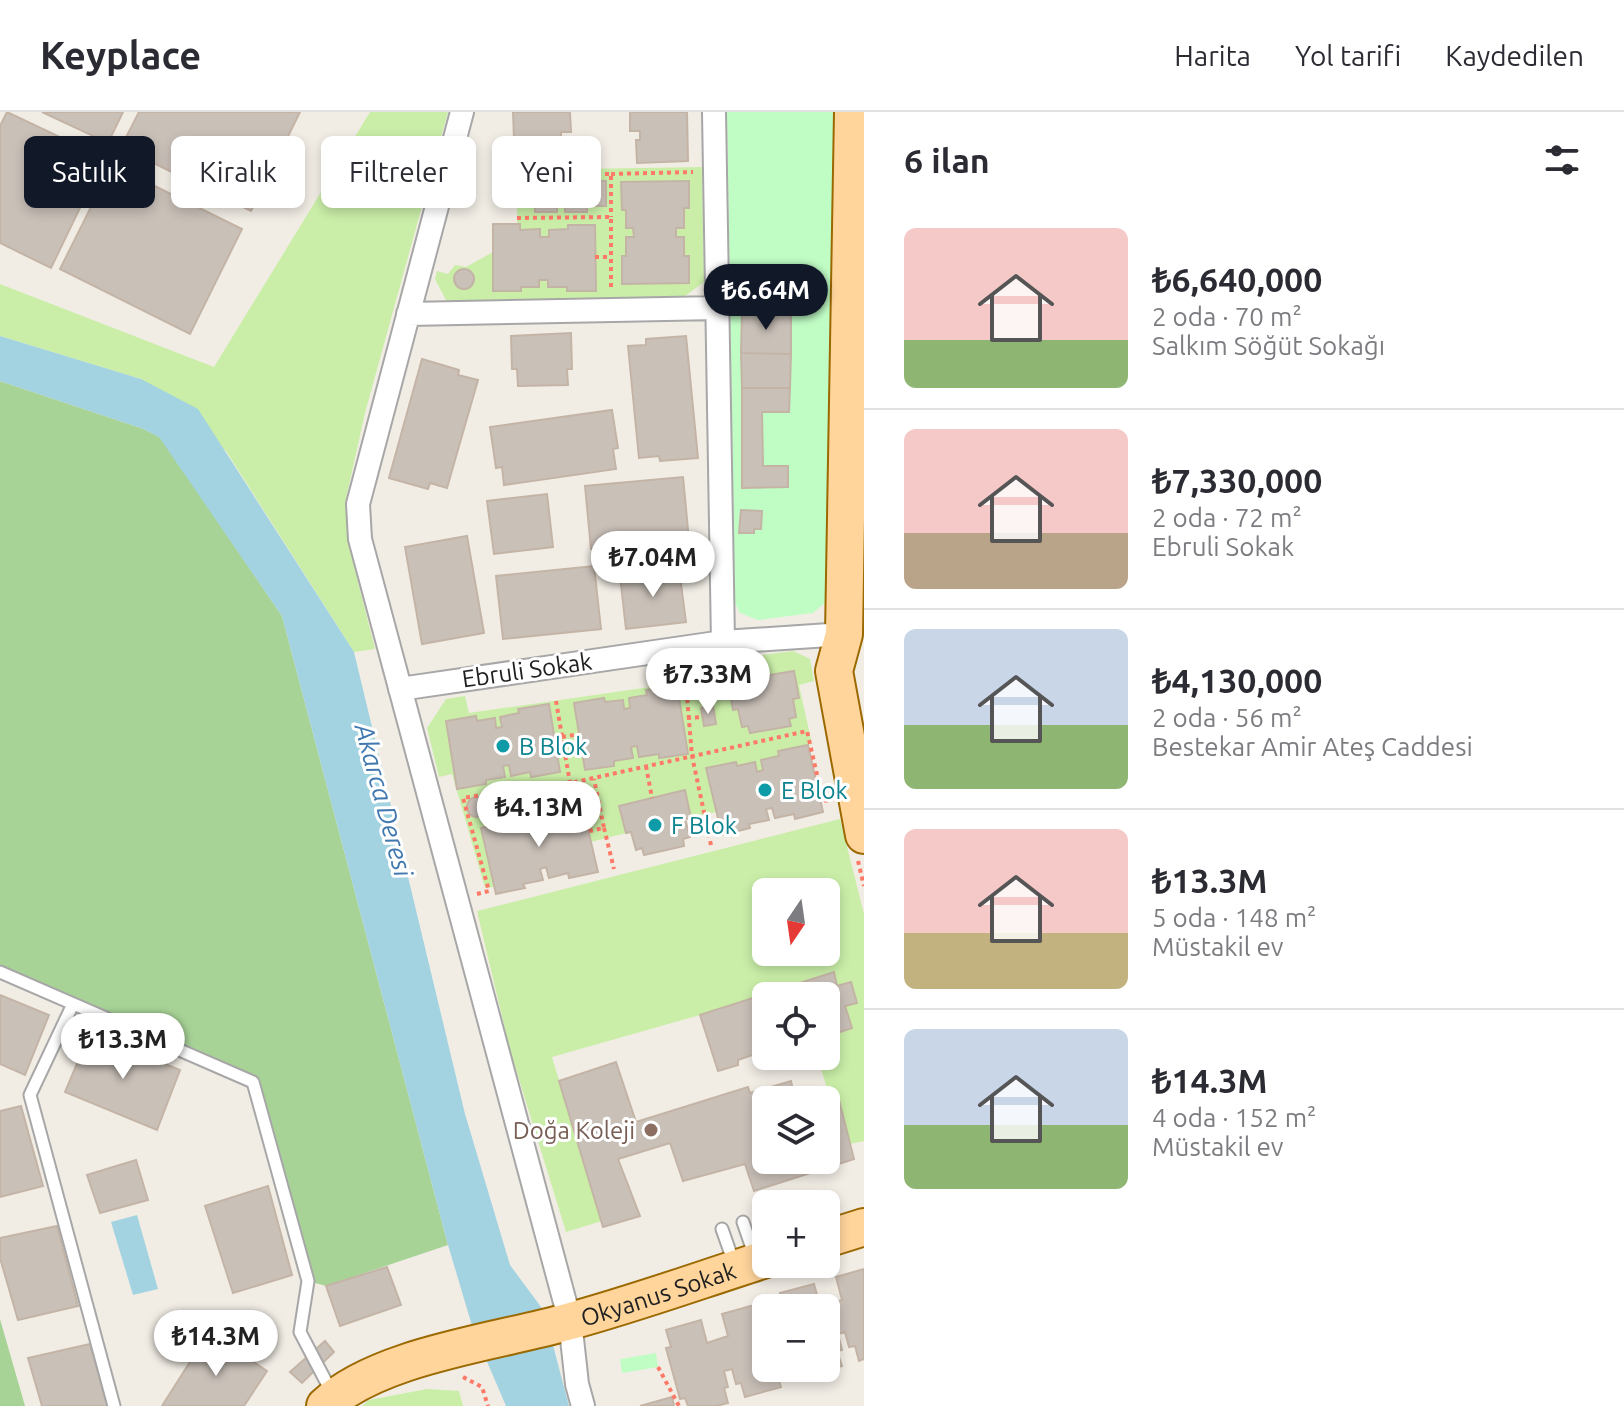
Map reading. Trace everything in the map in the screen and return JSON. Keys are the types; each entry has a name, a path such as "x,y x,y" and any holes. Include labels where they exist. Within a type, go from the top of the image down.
{"main road":[{"path":"853,112 844,634 834,671 864,835"},
{"path":"844,634 864,714"},
{"path":"840,1235 864,1227"},
{"name":"Okyanus Sokak","path":"330,1402 376,1372 559,1324 752,1263"}],"street":[{"path":"462,112 358,504 360,539 559,1324 583,1406"},
{"path":"714,112 723,642"},
{"path":"408,314 718,308"},
{"name":"Ebruli Sokak","path":"400,689 723,642 844,634"}],"lane":[{"path":"0,972 253,1082 308,1281 300,1332 330,1402"},
{"path":"73,1004 30,1095 114,1406"},
{"path":"743,1222 752,1259"},
{"path":"722,1229 752,1262"}],"path":[{"path":"601,174 702,172"},
{"path":"655,173 655,182"},
{"path":"611,174 611,299"},
{"path":"517,218 611,217"},
{"path":"595,257 611,257"},
{"path":"711,845 692,756 685,683 759,675 758,665"},
{"path":"556,701 570,783"},
{"path":"687,718 703,717"},
{"path":"473,894 489,891 463,798 481,795 489,801 807,731 823,801 837,799"},
{"path":"562,737 579,734"},
{"path":"646,766 652,798"},
{"path":"594,778 614,869"},
{"path":"589,831 604,828"},
{"path":"658,1367 679,1406"}],"green space":[{"path":"370,112 448,112 441,136 355,136"},
{"path":"727,112 835,112 827,601 813,613 758,620 740,613 735,603"},
{"path":"702,167 704,282 681,299 447,302 435,279 437,271 448,274 455,265 466,267 493,252 493,224 517,224 517,208 601,208 601,169"},
{"path":"321,192 321,208 422,208 365,413 345,503 350,550 375,649 354,652 226,451 141,379 0,336 0,284 214,367"},
{"path":"0,381 160,437 282,616 448,1245 326,1286 308,1281 253,1082 0,972"},
{"path":"793,651 810,659 814,681 799,685 812,744 778,751 779,756 761,760 763,770 757,772 754,762 707,768 716,812 691,818 684,791 620,806 626,833 591,842 582,804 535,819 537,830 531,831 528,822 512,825 510,821 481,828 494,887 485,888 452,774 439,777 427,728 446,699 465,696 469,713 740,674 738,658"},
{"path":"840,819 864,914 864,1141 850,1144 840,1105 840,1086 826,1086 821,1070 840,1070 840,1032 852,1028 845,1006 857,1003 851,982 840,985 833,972 802,982 752,982 752,998 552,1057 602,1221 566,1232 510,1050 477,911"},
{"path":"0,1319 25,1406 0,1406"},
{"path":"656,1353 658,1367 622,1373 620,1359"},
{"path":"427,1389 459,1391 463,1406 362,1406 369,1400"}],"water":[{"name":"Akarca Deresi","path":"0,336 141,379 198,409 354,652 465,1114 510,1265 544,1311 569,1406 506,1406 473,1329 448,1245 282,616 159,437 141,428 0,381"},
{"path":"137,1215 158,1289 133,1295 111,1222"}],"building":[{"path":"7,112 58,136 24,136 24,208 80,208 51,268 0,243 0,126"},
{"path":"42,112 123,112 111,136 93,136"},
{"path":"139,112 300,112 288,136 171,136 171,172 155,164 155,136 127,136"},
{"path":"513,112 570,112 571,132 561,132 561,136 514,136"},
{"path":"630,112 687,112 688,161 637,163 636,140 640,140 640,131 630,131"},
{"path":"601,181 606,181 606,206 601,206"},
{"path":"689,181 689,208 684,208 684,228 676,228 676,237 684,237 684,256 689,256 689,283 622,284 626,237 634,237 633,228 626,228 621,182"},
{"path":"155,186 171,194 171,208 199,208 242,229 190,334 60,269 90,208 155,208"},
{"path":"535,208 557,208 557,212 535,212"},
{"path":"565,208 587,208 587,212 565,212"},
{"path":"493,224 520,224 520,230 540,229 540,237 549,237 549,230 568,229 568,225 595,225 596,291 567,291 567,287 548,287 548,280 539,280 539,287 521,287 521,291 493,291"},
{"path":"464,269 471,272 474,279 471,286 464,289 457,286 454,279 457,272"},
{"path":"742,310 791,311 791,354 741,353"},
{"path":"571,333 572,369 567,369 568,385 518,386 517,369 512,369 511,336"},
{"path":"686,336 698,458 660,461 659,456 639,458 628,346 646,345 646,339"},
{"path":"741,353 791,354 790,388 742,388"},
{"path":"422,359 459,370 458,375 478,380 447,488 430,483 428,489 389,478"},
{"path":"742,388 790,388 789,412 762,412 763,466 788,466 788,487 742,488"},
{"path":"612,410 618,448 613,449 616,469 504,485 502,467 496,468 490,427"},
{"path":"683,477 689,540 591,549 585,486"},
{"path":"547,494 553,547 494,554 487,501"},
{"path":"741,510 762,511 761,529 754,529 754,533 739,533"},
{"path":"467,536 484,633 422,644 405,547"},
{"path":"594,566 601,629 503,639 496,576"},
{"path":"679,569 686,622 626,629 620,576"},
{"path":"794,671 799,698 793,699 796,717 789,719 791,726 750,733 748,726 742,727 738,709 733,710 728,682"},
{"path":"677,685 688,754 639,757 637,746 631,747 633,758 614,761 614,766 585,770 574,703 604,698 605,702 623,700 624,709 630,708 629,698 647,695 646,690"},
{"name":"B Blok","path":"549,704 560,772 531,777 530,772 511,776 509,765 503,766 505,777 457,789 446,721 476,716 477,721 495,718 496,728 502,727 500,717 519,713 518,709"},
{"path":"713,706 716,724 704,726 701,708"},
{"name":"E Blok","path":"808,745 823,812 795,819 794,814 775,818 772,808 766,809 769,820 722,835 706,768 755,762 757,772 763,770 761,760 779,756 778,751"},
{"name":"F Blok","path":"685,790 691,818 685,819 690,837 683,839 684,846 644,855 642,848 636,850 631,832 626,833 619,806"},
{"path":"477,797 484,800 487,807 484,814 477,817 470,814 467,807 470,800"},
{"path":"582,804 598,872 569,878 568,873 549,878 546,867 540,869 543,880 523,884 525,888 496,894 481,828 511,821 512,825 529,821 531,831 537,830 535,820 553,815 552,811"},
{"path":"834,972 836,982 803,982"},
{"path":"851,982 857,1003 845,1006 852,1028 840,1032 840,985"},
{"path":"0,995 49,1015 25,1075 0,1064"},
{"path":"752,998 752,1055 738,1060 738,1065 718,1071 700,1015"},
{"path":"90,1033 180,1070 157,1130 65,1092"},
{"name":"Doğa Koleji","path":"616,1062 636,1122 748,1087 752,1092 752,1174 807,1174 754,1190 745,1164 683,1181 670,1143 618,1159 640,1216 603,1227 559,1081"},
{"name":"Doğa Koleji","path":"791,1081 792,1086 774,1086"},
{"name":"Doğa Koleji","path":"840,1104 854,1159 840,1163"},
{"path":"21,1106 43,1186 0,1197 0,1111"},
{"path":"136,1160 148,1200 100,1213 87,1175"},
{"path":"268,1186 292,1275 233,1293 205,1206"},
{"path":"57,1226 78,1306 18,1320 0,1258 0,1238"},
{"path":"387,1267 401,1305 340,1326 326,1286"},
{"path":"864,1269 864,1359 859,1361 855,1346 849,1347 845,1332 840,1333 842,1300 836,1278"},
{"path":"814,1284 817,1294 780,1294 780,1293"},
{"path":"752,1306 752,1382 779,1382 781,1387 745,1397 741,1383 736,1384 732,1369 724,1371 728,1403 688,1406 685,1398 680,1399 666,1348 671,1347 666,1330 701,1320 707,1343 728,1336 722,1314"},
{"path":"209,1332 267,1371 244,1406 162,1406"},
{"path":"325,1341 334,1352 302,1383 290,1372"},
{"path":"90,1344 107,1406 42,1406 28,1358"},
{"path":"672,1397 674,1406 640,1406"}],"place":[{"name":"B Blok","path":"503,746"},
{"name":"E Blok","path":"765,790"},
{"name":"F Blok","path":"655,825"},
{"name":"Doğa Koleji","path":"651,1130"}]}
